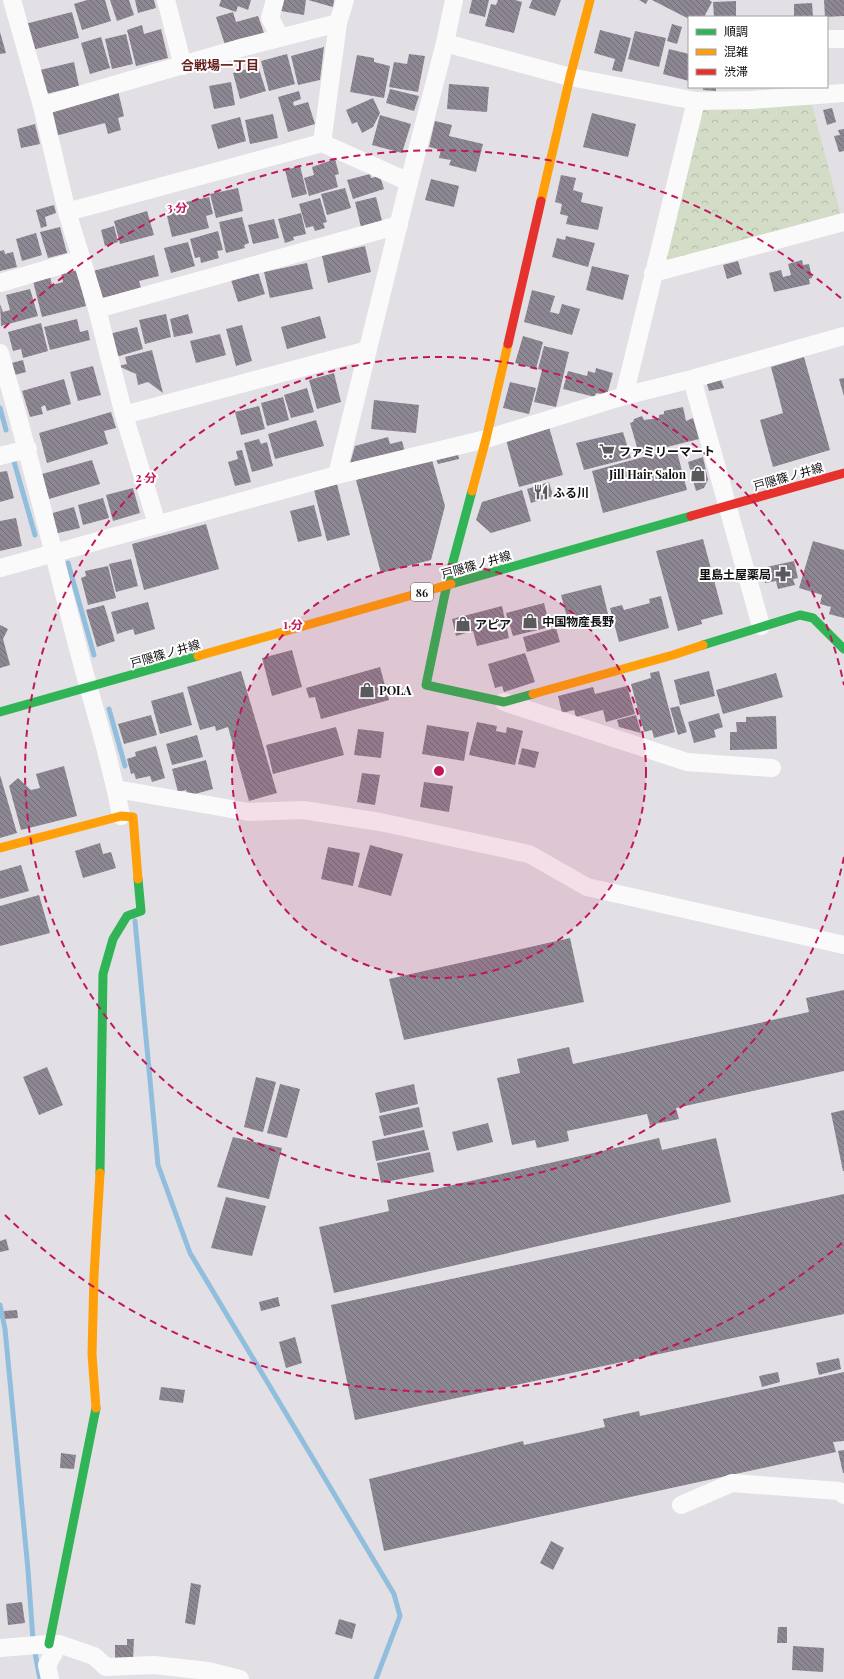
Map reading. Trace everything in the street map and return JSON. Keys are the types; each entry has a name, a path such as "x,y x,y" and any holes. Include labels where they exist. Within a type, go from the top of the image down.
{"street":[{"path":"12,0 42,106 67,212 97,309 124,415 156,524"},
{"path":"166,0 183,66"},
{"path":"275,0 270,18 280,37"},
{"path":"322,142 338,23 344,0"},
{"path":"338,475 409,182 445,43 454,0"},
{"path":"590,0 570,77 486,439 447,584 426,685 504,702 687,762 772,768"},
{"path":"42,106 280,37 338,23"},
{"path":"828,39 844,38"},
{"path":"445,43 570,77 696,101 752,94 844,93"},
{"path":"624,396 696,101"},
{"path":"67,212 322,142 409,182"},
{"path":"653,273 844,222"},
{"path":"97,309 399,225"},
{"path":"0,283 82,259"},
{"path":"0,568 338,475 486,439 624,396 692,379 844,336"},
{"path":"124,415 368,350"},
{"path":"0,353 28,449 53,553 116,789 121,816"},
{"path":"692,379 761,626"},
{"path":"0,456 28,449"},
{"name":"戸隠篠ノ井線","path":"0,712 447,584 844,473"},
{"path":"504,702 672,655 800,615 813,618 844,649"},
{"path":"116,789 249,812 303,810 380,822 529,854 588,887 844,945"},
{"path":"0,848 121,816 132,816 141,911 127,916 113,939 103,974 99,1202 94,1276 92,1354 96,1406 54,1644 46,1665 50,1679"},
{"path":"681,1504 732,1483 839,1491 844,1495"},
{"path":"0,1648 54,1644 94,1656 106,1667 154,1666 208,1671 240,1679"}],"green space":[{"path":"812,105 841,216 665,265 701,112 709,107"}],"building":[{"path":"87,0 105,0 111,21 82,30 74,4"},
{"path":"110,0 129,0 134,15 117,21"},
{"path":"135,0 154,0 156,8 138,13"},
{"path":"221,0 251,0 248,10 238,6 236,12 219,6"},
{"path":"283,0 306,0 304,15 281,11"},
{"path":"308,0 334,0 333,7"},
{"path":"472,0 489,0 485,17 469,13"},
{"path":"498,0 515,0 522,2 514,33 485,26 491,4 496,5"},
{"path":"532,0 561,0 555,16 529,8"},
{"path":"639,0 648,0 646,4"},
{"path":"652,0 709,0 712,2 705,16 688,16 688,18"},
{"path":"824,0 844,0 844,16 825,16"},
{"path":"736,1 736,16 714,16 713,2"},
{"path":"812,3 813,16 794,16 794,4"},
{"path":"72,12 79,38 32,50 25,24"},
{"path":"233,12 236,22 258,16 264,33 225,45 216,17"},
{"path":"672,24 682,27 677,44 667,41"},
{"path":"142,25 144,34 161,29 168,58 136,66 127,30"},
{"path":"600,30 631,38 622,72 612,70 615,59 594,53"},
{"path":"635,31 666,38 659,67 628,59"},
{"path":"0,32 6,53 0,54"},
{"path":"126,34 133,64 112,69 105,39"},
{"path":"101,37 110,68 90,74 81,43"},
{"path":"324,47 320,80 298,85 291,56"},
{"path":"669,49 688,54 688,81 663,74"},
{"path":"287,54 295,84 269,91 261,61"},
{"path":"409,54 425,56 418,92 389,87 394,62 407,64"},
{"path":"357,55 374,58 374,62 390,66 384,98 350,92"},
{"path":"74,62 79,86 46,94 40,70"},
{"path":"258,66 266,91 240,99 233,73"},
{"path":"231,82 235,105 214,109 209,86"},
{"path":"449,84 489,87 487,112 447,109"},
{"path":"703,88 716,88 716,91 703,90"},
{"path":"390,89 419,96 414,111 386,103"},
{"path":"118,91 124,116 118,118 121,130 108,134 105,123 55,136 48,109"},
{"path":"299,91 301,99 293,102 294,106 308,102 315,124 288,132 278,97"},
{"path":"373,98 380,113 373,127 362,133 357,122 352,124 346,110"},
{"path":"832,108 836,122 827,125 823,110"},
{"path":"592,113 636,124 628,157 583,147"},
{"path":"273,114 278,138 250,144 245,120"},
{"path":"380,115 411,124 402,153 372,145"},
{"path":"240,117 246,141 218,149 211,125"},
{"path":"435,121 452,125 449,136 483,144 476,172 449,165 451,160 439,158 441,150 429,147"},
{"path":"35,124 40,144 21,148 17,129"},
{"path":"844,129 844,151 839,152 834,136 840,135 838,130"},
{"path":"335,159 339,174 335,175 338,187 309,196 304,178 314,175 312,167"},
{"path":"300,166 307,194 292,198 285,170"},
{"path":"370,174 371,178 380,176 384,189 353,199 347,180"},
{"path":"561,175 576,178 573,190 583,193 581,202 603,207 598,230 566,224 568,216 560,214 562,204 555,202"},
{"path":"431,179 459,186 454,207 425,200"},
{"path":"238,188 243,211 216,218 210,194"},
{"path":"345,188 351,208 327,215 321,194"},
{"path":"209,197 213,214 206,216 209,228 172,237 166,212 183,208 182,203"},
{"path":"376,197 382,221 361,227 355,202"},
{"path":"320,198 327,222 323,223 325,228 315,231 313,226 306,228 299,204"},
{"path":"54,205 56,213 45,217 47,226 41,228 36,210"},
{"path":"147,211 154,235 120,244 114,221"},
{"path":"301,213 306,234 293,237 294,240 285,243 278,219"},
{"path":"242,217 249,243 244,245 245,248 226,253 219,222"},
{"path":"274,219 279,238 253,244 248,225"},
{"path":"114,226 118,242 105,246 101,230"},
{"path":"60,227 67,253 48,258 40,232"},
{"path":"218,231 223,250 217,251 219,258 201,263 200,257 195,258 190,239"},
{"path":"36,233 42,255 22,261 16,239"},
{"path":"566,236 595,243 588,267 552,257 557,238 565,240"},
{"path":"188,242 195,266 171,273 164,248"},
{"path":"365,246 371,272 328,283 322,256"},
{"path":"4,250 5,254 13,252 17,267 0,271 0,251"},
{"path":"154,255 159,276 139,281 141,288 100,299 93,271"},
{"path":"802,260 803,265 809,264 812,278 809,279 810,284 774,292 769,273 781,270 783,277 791,275 788,264"},
{"path":"738,261 742,274 727,279 723,265"},
{"path":"307,263 313,289 270,298 264,272"},
{"path":"592,266 629,275 623,300 586,290"},
{"path":"77,270 86,306 42,317 33,281 50,276 52,285 63,282 61,273"},
{"path":"258,272 265,294 238,302 231,280"},
{"path":"30,289 38,316 1,326 0,304 3,312 10,310 6,295"},
{"path":"532,290 555,296 550,312 559,314 562,304 580,309 572,335 524,322"},
{"path":"166,314 171,337 145,344 139,320"},
{"path":"188,314 193,333 174,337 170,319"},
{"path":"320,316 326,338 287,349 281,327"},
{"path":"77,319 80,332 88,330 90,340 50,350 44,327"},
{"path":"41,323 48,351 23,358 21,349 13,351 8,332"},
{"path":"242,325 252,361 236,366 226,329"},
{"path":"137,327 143,349 116,357 109,334"},
{"path":"220,334 226,355 196,363 190,341"},
{"path":"523,336 543,342 536,369 515,363"},
{"path":"544,346 569,352 556,407 534,402 542,370 538,369"},
{"path":"152,350 163,393 148,382 138,385 136,374 118,366 127,364 125,357"},
{"path":"804,357 830,450 773,467 760,420 783,413 771,367"},
{"path":"23,360 26,372 11,376 8,364"},
{"path":"93,366 101,395 78,401 70,372"},
{"path":"596,368 613,373 607,395 596,393 595,397 563,389 568,371 587,376 588,371 595,373"},
{"path":"334,373 341,402 317,409 309,380"},
{"path":"720,377 724,388 709,391 706,381"},
{"path":"844,378 844,396 839,379"},
{"path":"64,379 71,404 47,411 45,405 41,407 43,414 30,417 22,391"},
{"path":"510,382 536,388 529,414 503,408"},
{"path":"307,388 314,412 291,418 284,395"},
{"path":"283,397 289,420 267,426 261,403"},
{"path":"374,400 419,405 416,433 371,429"},
{"path":"259,406 265,429 241,435 235,412"},
{"path":"683,407 686,421 693,418 699,439 639,454 630,423 633,422 634,419 642,416 644,420 659,418 659,415 664,414 664,411"},
{"path":"111,412 116,428 104,431 108,444 47,463 39,433"},
{"path":"316,420 324,446 275,459 268,434"},
{"path":"549,427 563,475 519,487 506,440"},
{"path":"623,432 631,458 584,470 576,443"},
{"path":"388,437 390,444 402,441 405,452 349,467 355,446"},
{"path":"259,439 261,444 267,442 273,466 252,472 244,443"},
{"path":"676,448 687,490 603,513 592,471"},
{"path":"242,450 251,482 235,486 228,462 238,459 236,451"},
{"path":"457,450 459,459 438,464 435,456"},
{"path":"703,457 708,480 704,488 696,491 688,462"},
{"path":"92,460 100,484 49,499 42,474"},
{"path":"432,460 445,506 431,560 381,573 356,480"},
{"path":"7,471 14,498 0,502 0,472"},
{"path":"549,482 553,496 531,503 527,489"},
{"path":"337,484 350,535 327,541 314,490"},
{"path":"133,488 140,513 113,521 106,495"},
{"path":"522,490 531,521 491,533 476,520 482,502"},
{"path":"103,498 109,518 83,525 78,505"},
{"path":"314,505 322,536 298,542 290,511"},
{"path":"74,507 80,528 54,534 49,514"},
{"path":"16,518 22,546 0,551 0,521"},
{"path":"206,524 219,569 144,590 132,544"},
{"path":"703,539 723,614 701,620 702,624 678,631 656,551"},
{"path":"813,541 844,550 844,618 829,614 831,607 820,604 822,595 799,588"},
{"path":"131,559 138,586 116,592 109,564"},
{"path":"794,561 798,578 793,579 795,585 778,589 776,581 765,583 762,568"},
{"path":"108,566 116,598 88,605 81,578 86,576 85,571"},
{"path":"601,585 608,614 592,619 591,615 568,621 561,595"},
{"path":"661,596 669,628 619,642 610,608 622,605 624,610 650,603 649,599"},
{"path":"148,602 155,629 135,635 133,629 117,634 111,612"},
{"path":"544,603 550,627 513,636 506,613"},
{"path":"104,605 115,641 97,647 86,610"},
{"path":"502,606 509,638 477,646 473,631 456,636 452,619"},
{"path":"0,625 8,629 3,639 10,665 0,668"},
{"path":"556,628 560,642 527,652 523,637"},
{"path":"292,650 302,687 272,696 262,658"},
{"path":"525,653 535,682 504,692 502,686 495,688 488,664"},
{"path":"380,667 389,700 321,719 315,697 309,698 306,688"},
{"path":"241,671 277,793 249,801 228,727 216,731 215,726 200,730 187,687"},
{"path":"659,671 675,732 654,738 652,730 644,732 631,684 651,678 650,673"},
{"path":"709,671 715,696 680,705 674,680"},
{"path":"776,673 783,697 723,714 716,690"},
{"path":"627,686 635,714 606,722 603,710 576,717 574,710 562,713 558,696 593,687 595,694"},
{"path":"183,692 192,725 160,734 151,701"},
{"path":"679,706 687,732 678,735 670,708"},
{"path":"719,713 723,727 714,730 716,737 694,743 688,722"},
{"path":"151,715 157,735 124,744 118,724"},
{"path":"636,715 641,733 619,727 617,720"},
{"path":"776,716 777,749 730,750 730,732 737,732 736,722 746,722 746,717"},
{"path":"477,722 497,726 496,731 506,733 507,727 523,731 515,765 469,755"},
{"path":"427,725 469,732 464,761 422,754"},
{"path":"336,727 344,755 273,774 266,745"},
{"path":"358,729 384,732 381,758 354,755"},
{"path":"197,735 203,757 172,765 166,744"},
{"path":"156,746 165,778 152,782 150,776 136,779 134,773 131,774 127,759 136,756 135,752"},
{"path":"522,748 539,752 535,768 518,764"},
{"path":"206,760 213,789 188,796 186,790 178,792 172,769"},
{"path":"64,766 77,816 21,830 9,786 18,778 31,790 40,788 36,774"},
{"path":"362,773 380,775 375,805 357,802"},
{"path":"0,775 17,833 0,838"},
{"path":"424,782 453,786 449,812 420,807"},
{"path":"100,843 103,854 111,852 116,868 83,878 75,851"},
{"path":"370,845 403,854 391,896 358,887"},
{"path":"328,847 360,853 353,886 321,879"},
{"path":"21,865 29,891 0,899 0,871"},
{"path":"39,895 50,933 0,946 0,906"},
{"path":"570,938 584,1002 404,1040 389,979"},
{"path":"844,990 844,1071 676,1108 679,1119 650,1125 647,1114 567,1131 569,1141 537,1148 535,1140 512,1145 497,1078 520,1073 517,1059 569,1047 573,1064 809,1012 806,998"},
{"path":"47,1067 63,1105 39,1115 23,1077"},
{"path":"256,1077 276,1082 263,1132 244,1127"},
{"path":"280,1084 300,1089 287,1138 267,1133"},
{"path":"414,1084 418,1104 380,1113 375,1093"},
{"path":"419,1107 423,1127 384,1136 379,1116"},
{"path":"844,1110 844,1171 843,1171 831,1113"},
{"path":"488,1123 493,1142 457,1151 452,1132"},
{"path":"424,1130 429,1150 376,1161 372,1141"},
{"path":"233,1137 282,1148 269,1199 217,1187"},
{"path":"659,1138 662,1150 716,1138 731,1202 334,1293 319,1227 389,1211 387,1200"},
{"path":"430,1152 434,1172 381,1183 377,1163"},
{"path":"844,1194 844,1314 355,1420 331,1305"},
{"path":"226,1197 266,1206 252,1256 211,1248"},
{"path":"6,1239 9,1250 0,1252 0,1241"},
{"path":"278,1297 280,1306 261,1311 259,1302"},
{"path":"17,1310 18,1318 5,1319 4,1311"},
{"path":"295,1337 302,1363 286,1368 279,1342"},
{"path":"839,1358 841,1369 819,1375 816,1363"},
{"path":"778,1372 780,1382 762,1387 759,1376"},
{"path":"844,1372 844,1441 833,1442 836,1452 384,1551 369,1479 523,1441 524,1445 605,1427 603,1419 639,1411 640,1416"},
{"path":"161,1387 185,1390 183,1403 159,1400"},
{"path":"844,1450 844,1473 843,1473 838,1451"},
{"path":"61,1453 76,1455 74,1469 60,1468"},
{"path":"551,1541 564,1548 553,1570 540,1563"},
{"path":"191,1583 201,1585 195,1625 185,1623"},
{"path":"22,1602 25,1623 8,1625 6,1604"},
{"path":"339,1619 356,1624 352,1639 335,1634"},
{"path":"778,1627 787,1627 787,1643 777,1643"},
{"path":"127,1639 134,1639 133,1660 115,1659 115,1645 127,1645"},
{"path":"793,1646 824,1648 823,1672 792,1670"}],"waterway":[{"path":"0,408 6,430"},
{"path":"13,458 35,535"},
{"path":"68,563 94,655"},
{"path":"109,709 125,766"},
{"path":"135,921 158,1165 190,1253 394,1594 400,1616 376,1679"},
{"path":"0,1305 5,1329 28,1570 33,1640"},
{"path":"35,1653 40,1679"}],"traffic: fast":[{"path":"472,491 447,584 426,685 504,702 533,694"},
{"path":"451,584 691,516"},
{"path":"703,645 800,615 813,618 844,649"},
{"path":"0,712 198,656"},
{"path":"100,1173 103,974 113,939 127,916 141,911 138,879"},
{"path":"49,1644 96,1408"}],"traffic: slow":[{"path":"541,201 590,0"},
{"path":"472,491 486,439 508,344"},
{"path":"198,656 451,584"},
{"path":"533,694 673,655 703,645"},
{"path":"0,848 121,816 133,817 138,879"},
{"path":"96,1408 92,1354 94,1276 100,1173"}],"traffic: jam":[{"path":"508,344 541,201"},
{"path":"691,516 844,473"}],"place":[{"name":"ファミリーマート","path":"607,451"},
{"name":"Jill Hair Salon","path":"698,474"},
{"name":"ふる川","path":"541,492"},
{"name":"里島土屋薬局","path":"783,574"},
{"name":"中国物産長野","path":"530,621"},
{"name":"アピア","path":"463,624"},
{"name":"POLA","path":"367,690"}],"district":[{"name":"合戦場一丁目","path":"220,64"}]}
